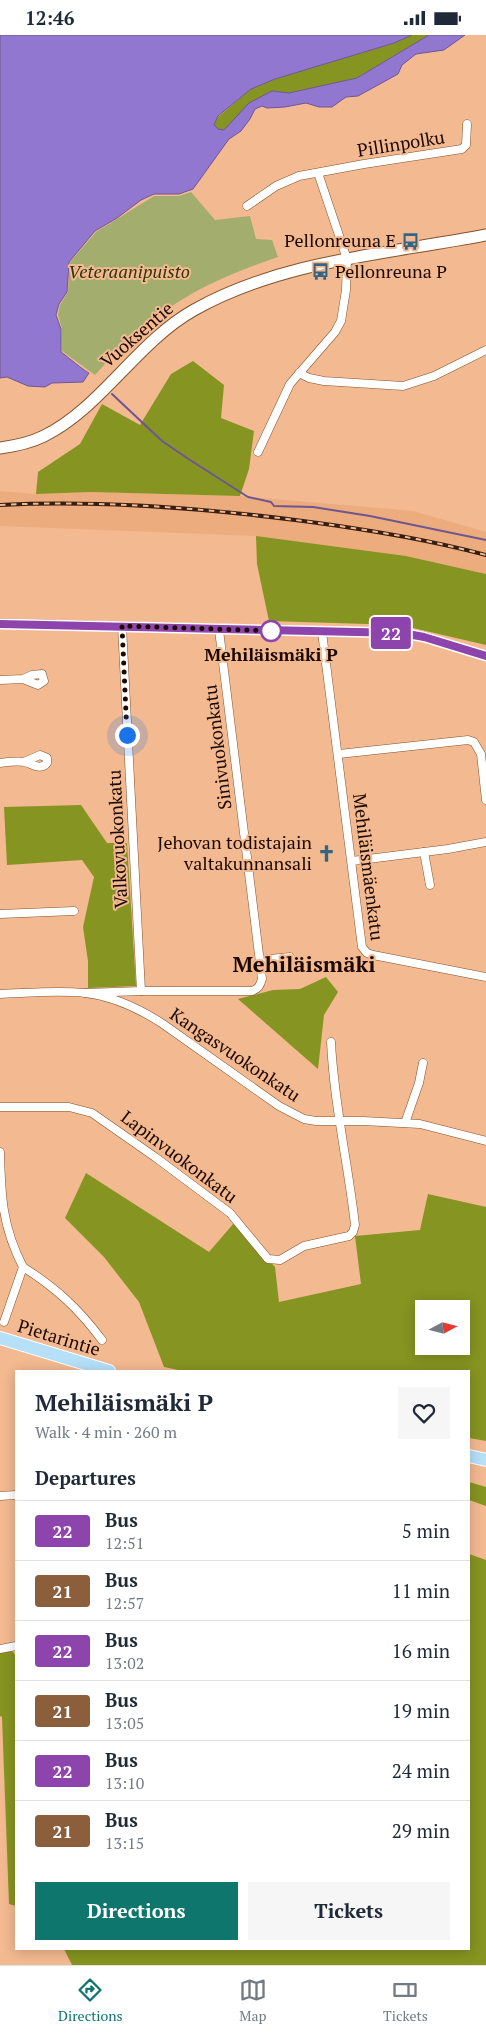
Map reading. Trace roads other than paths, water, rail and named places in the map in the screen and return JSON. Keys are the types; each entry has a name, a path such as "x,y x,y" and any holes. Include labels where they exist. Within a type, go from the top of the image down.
{"main road":[{"name":"Pietarintie","path":"0,1338 106,1370"},
{"path":"470,1456 486,1460"}],"street":[{"name":"Pillinpolku","path":"247,206 287,180 364,164 462,149 466,145 467,124"},
{"path":"258,452 290,384 335,332 341,321 346,290 347,259 318,173"},
{"name":"Vuoksentie","path":"0,448 44,436 65,423 88,404 146,347 192,311 248,284 347,259 486,235"},
{"path":"299,373 324,381 403,386 434,376 486,350"},
{"path":"0,623 415,634 486,656"},
{"name":"Valkovuokonkatu","path":"122,626 141,991"},
{"name":"Sinivuokonkatu","path":"141,991 252,991 257,989 262,979 220,630"},
{"name":"Mehiläismäenkatu","path":"322,632 364,951 373,955 486,977"},
{"path":"0,680 23,679"},
{"path":"339,754 468,740 474,742 481,754 486,800"},
{"path":"0,763 24,762"},
{"path":"352,861 424,853 486,842"},
{"path":"424,853 430,885"},
{"path":"0,914 74,911"},
{"path":"260,961 290,957"},
{"path":"86,993 141,991"},
{"name":"Kangasvuokonkatu","path":"0,994 86,993 113,1000 145,1013 278,1106 304,1119 427,1125 486,1141"},
{"path":"331,1042 338,1121"},
{"path":"405,1123 419,1083 423,1063"},
{"name":"Lapinvuokonkatu","path":"0,1107 69,1107 92,1113 176,1172 230,1213 268,1259 274,1261 286,1258 304,1246 349,1236 353,1231 355,1225 351,1191 338,1121"},
{"path":"0,1152 4,1218 12,1244 23,1267 64,1296 82,1314 102,1340"},
{"path":"4,1322 23,1267"},
{"path":"0,1497 15,1495"},
{"path":"0,1649 15,1646"}],"waterway":[{"path":"112,394 162,441 248,497 271,502 274,506 313,507 370,516 486,540"}],"railway":[{"path":"0,505 114,504 228,512 372,531 418,539 486,555"}],"place":[{"name":"Pellonreuna E","path":"410,241"},
{"name":"Pellonreuna P","path":"321,272"},
{"name":"Mehiläismäki P","path":"271,631"},
{"name":"Jehovan todistajain valtakunnansali","path":"326,853"}],"district":[{"name":"Mehiläismäki","path":"304,964"}],"park label":[{"name":"Veteraanipuisto","path":"129,272"}]}
